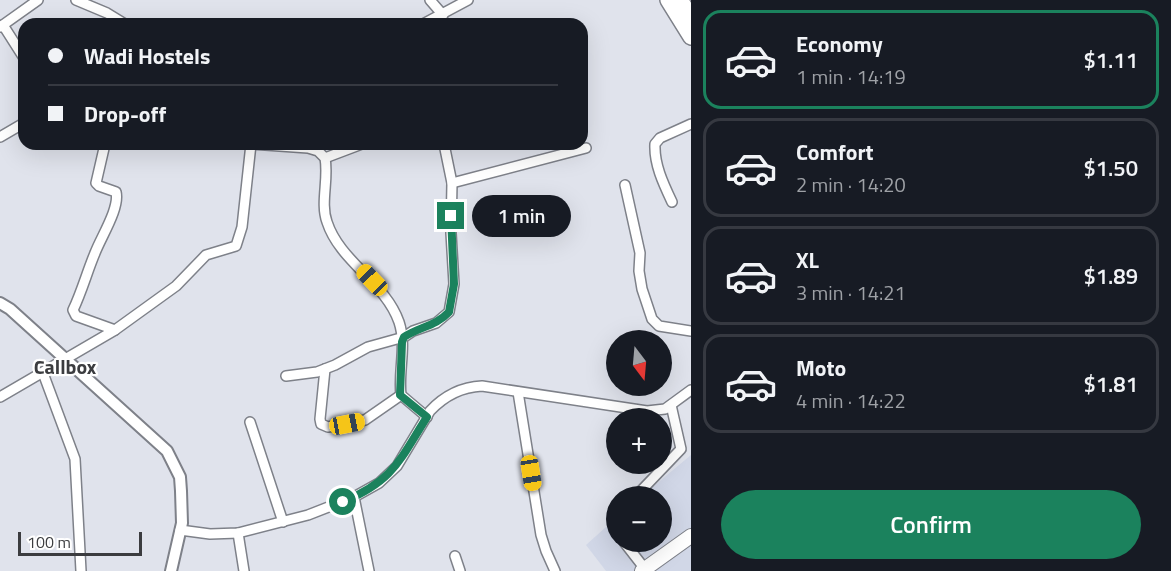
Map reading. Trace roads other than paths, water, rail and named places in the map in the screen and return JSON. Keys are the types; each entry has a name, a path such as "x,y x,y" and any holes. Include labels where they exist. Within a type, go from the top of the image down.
{"highway":[{"path":"668,0 691,37"}],"main road":[{"path":"681,0 691,16"},
{"path":"643,570 691,536"}],"street":[{"path":"18,50 1,26 38,0"},
{"path":"76,0 115,18"},
{"path":"430,0 444,15"},
{"path":"437,18 468,0"},
{"path":"672,201 661,178 656,161 655,144 660,138 691,124"},
{"path":"0,137 18,126"},
{"path":"104,150 96,183 116,192 117,199 73,310 76,316 115,330"},
{"path":"0,397 115,330 176,286 206,255 236,246 242,227 249,150"},
{"path":"315,150 325,158 325,217 330,231 338,245 372,280 388,302 397,317 404,337 400,395"},
{"path":"325,158 346,150"},
{"path":"285,376 325,369 341,363 368,346 404,337 413,331 436,323 449,312 454,284 451,233 452,183 445,150"},
{"path":"452,183 578,150"},
{"path":"625,185 640,253 639,271 642,289 652,319 659,326 691,331"},
{"path":"0,303 10,309 167,451 180,477 182,523 171,571"},
{"path":"325,369 320,419 321,424 328,428 365,420 400,395"},
{"path":"43,373 75,459 81,571"},
{"path":"180,530 210,534 238,533 308,515 354,497 379,483 397,465 427,417 443,399 469,387 482,386 647,411 657,411 671,405 691,390"},
{"path":"518,392 541,535 555,571"},
{"path":"400,395 427,417"},
{"path":"646,486 681,449 671,405"},
{"path":"250,422 283,522"},
{"path":"354,497 369,571"},
{"path":"238,533 244,571"},
{"path":"631,552 643,570"},
{"path":"455,556 460,571"}],"district":[{"name":"Callbox","path":"65,367"}]}
